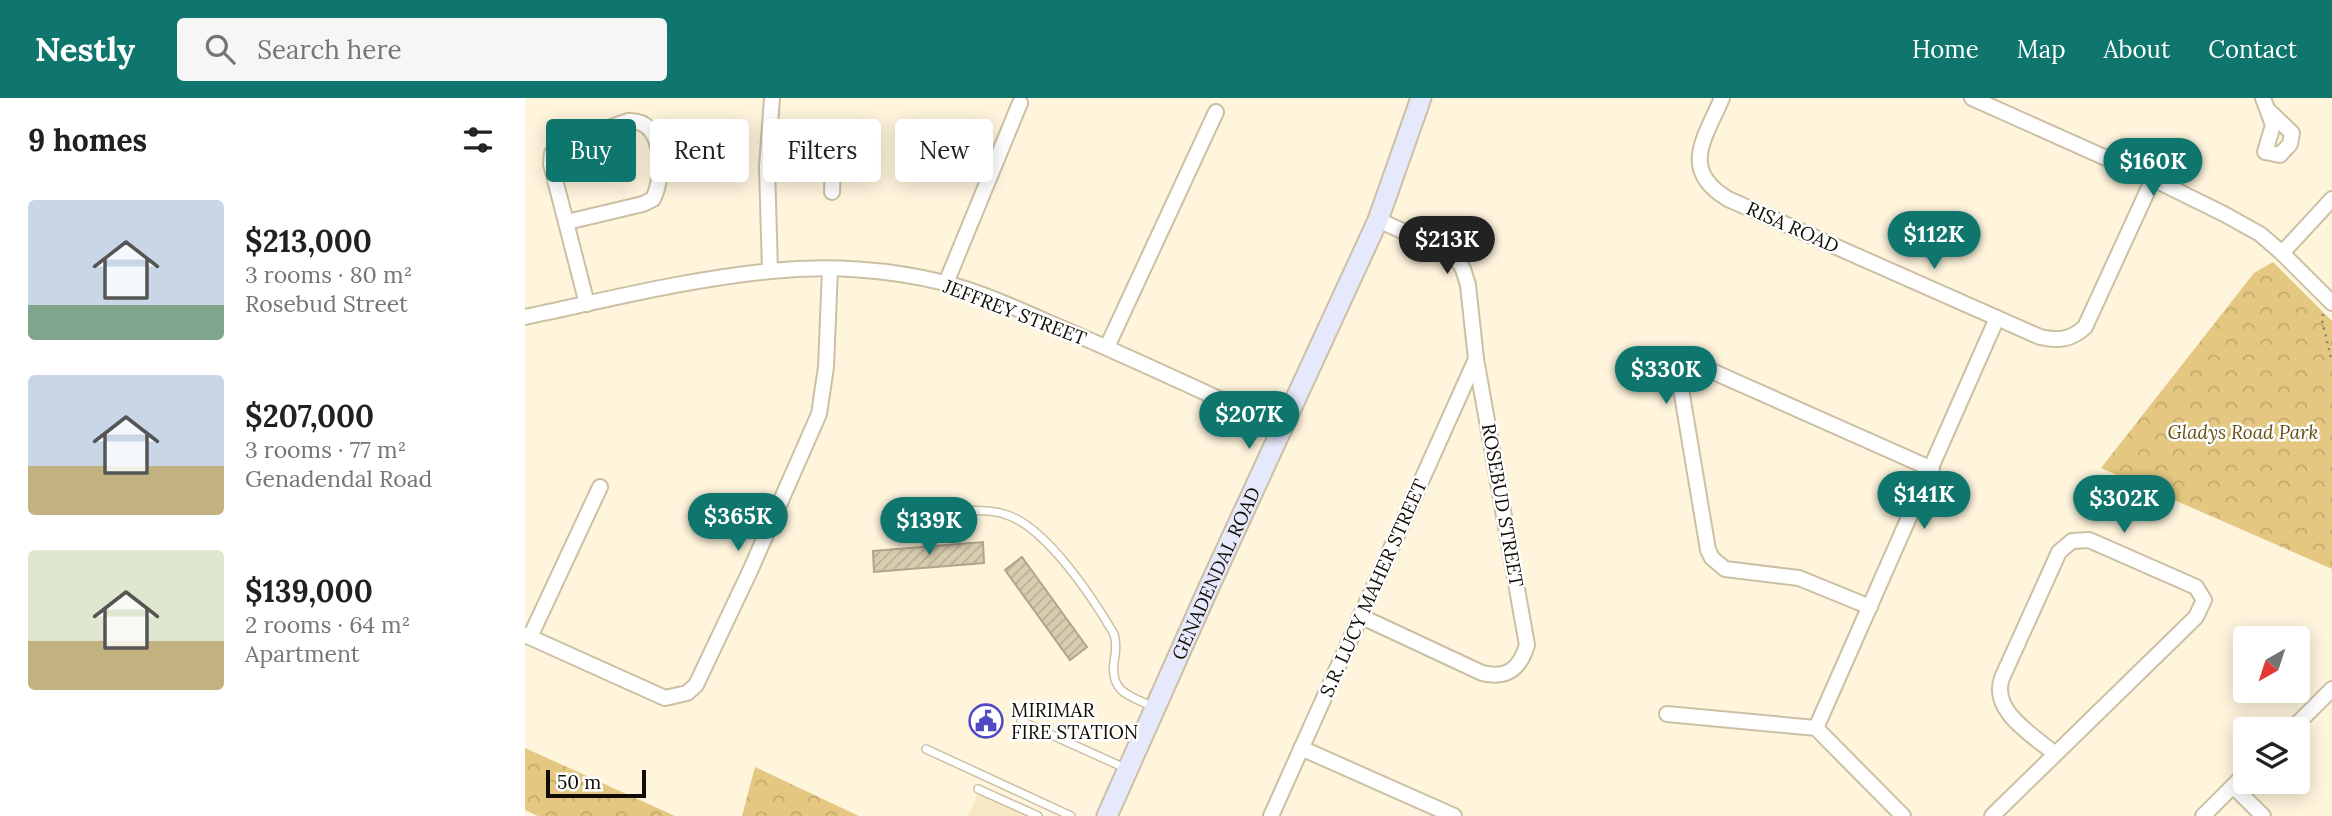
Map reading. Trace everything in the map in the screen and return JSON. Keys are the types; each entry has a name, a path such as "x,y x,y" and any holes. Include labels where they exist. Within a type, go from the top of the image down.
{"street":[{"path":"770,119 772,98"},
{"name":"GENADENDAL ROAD","path":"1107,816 1378,220 1421,98"},
{"name":"RISA ROAD","path":"1722,98 1701,148 1699,165 1703,177 1713,190 2040,338 2065,340 2085,327 2153,179"},
{"path":"1972,98 2153,179 2260,234 2329,300"},
{"path":"946,283 1020,103"},
{"path":"1107,347 1216,112"},
{"path":"567,222 643,204 653,199 659,177 659,148 655,135 648,127 640,122 628,121 554,149 551,164 587,304"},
{"path":"767,182 770,271"},
{"path":"832,182 832,192"},
{"path":"2282,253 2332,199"},
{"name":"ROSEBUD STREET","path":"1360,616 1482,673 1503,675 1513,671 1525,655 1527,646 1476,359 1468,285 1463,269 1457,259 1448,252 1378,220"},
{"path":"600,487 528,636 665,698 687,693 696,685 750,571 819,414 826,367 830,269"},
{"name":"JEFFREY STREET","path":"525,317 684,284 770,271 830,269 901,275 946,283 1013,307 1282,428"},
{"path":"1816,728 1997,318"},
{"name":"S.R. LUCY MAHER STREET","path":"1271,816 1476,359"},
{"path":"1870,607 1799,578 1725,569 1712,558 1708,550 1680,387 1679,377 1682,370 1695,365 1707,369 1932,469"},
{"path":"1991,816 2055,754 2196,617 2204,600 2196,587 2089,540 2072,541 2059,552 2002,678 1999,691 2003,705 2021,725 2055,754"},
{"path":"2304,717 2332,689"},
{"path":"1667,713 1816,728 1903,816"},
{"path":"1301,748 1454,816"},
{"path":"2203,816 2233,786"},
{"path":"2241,794 2263,816"}],"lane":[{"path":"887,518 971,512 1002,513 1029,526 1054,549 1114,634 1115,683 1128,695 1155,707"},
{"path":"1021,721 1128,769"},
{"path":"926,749 1071,816"},
{"path":"978,789 1038,816"}],"path":[{"path":"2329,300 2322,320 2332,362"}],"shaded area":[{"path":"979,791 1033,816 968,816"}],"green space":[{"name":"Gladys Road Park","path":"2273,262 2332,321 2332,569 2101,468 2254,273"},
{"path":"525,748 675,816 538,816 525,810"},
{"path":"755,767 859,816 742,816"}],"building":[{"path":"983,542 984,563 874,572 873,551"},
{"path":"1022,557 1087,647 1070,660 1005,570"}],"place":[{"name":"MIRIMAR FIRE STATION","path":"986,721"}]}
